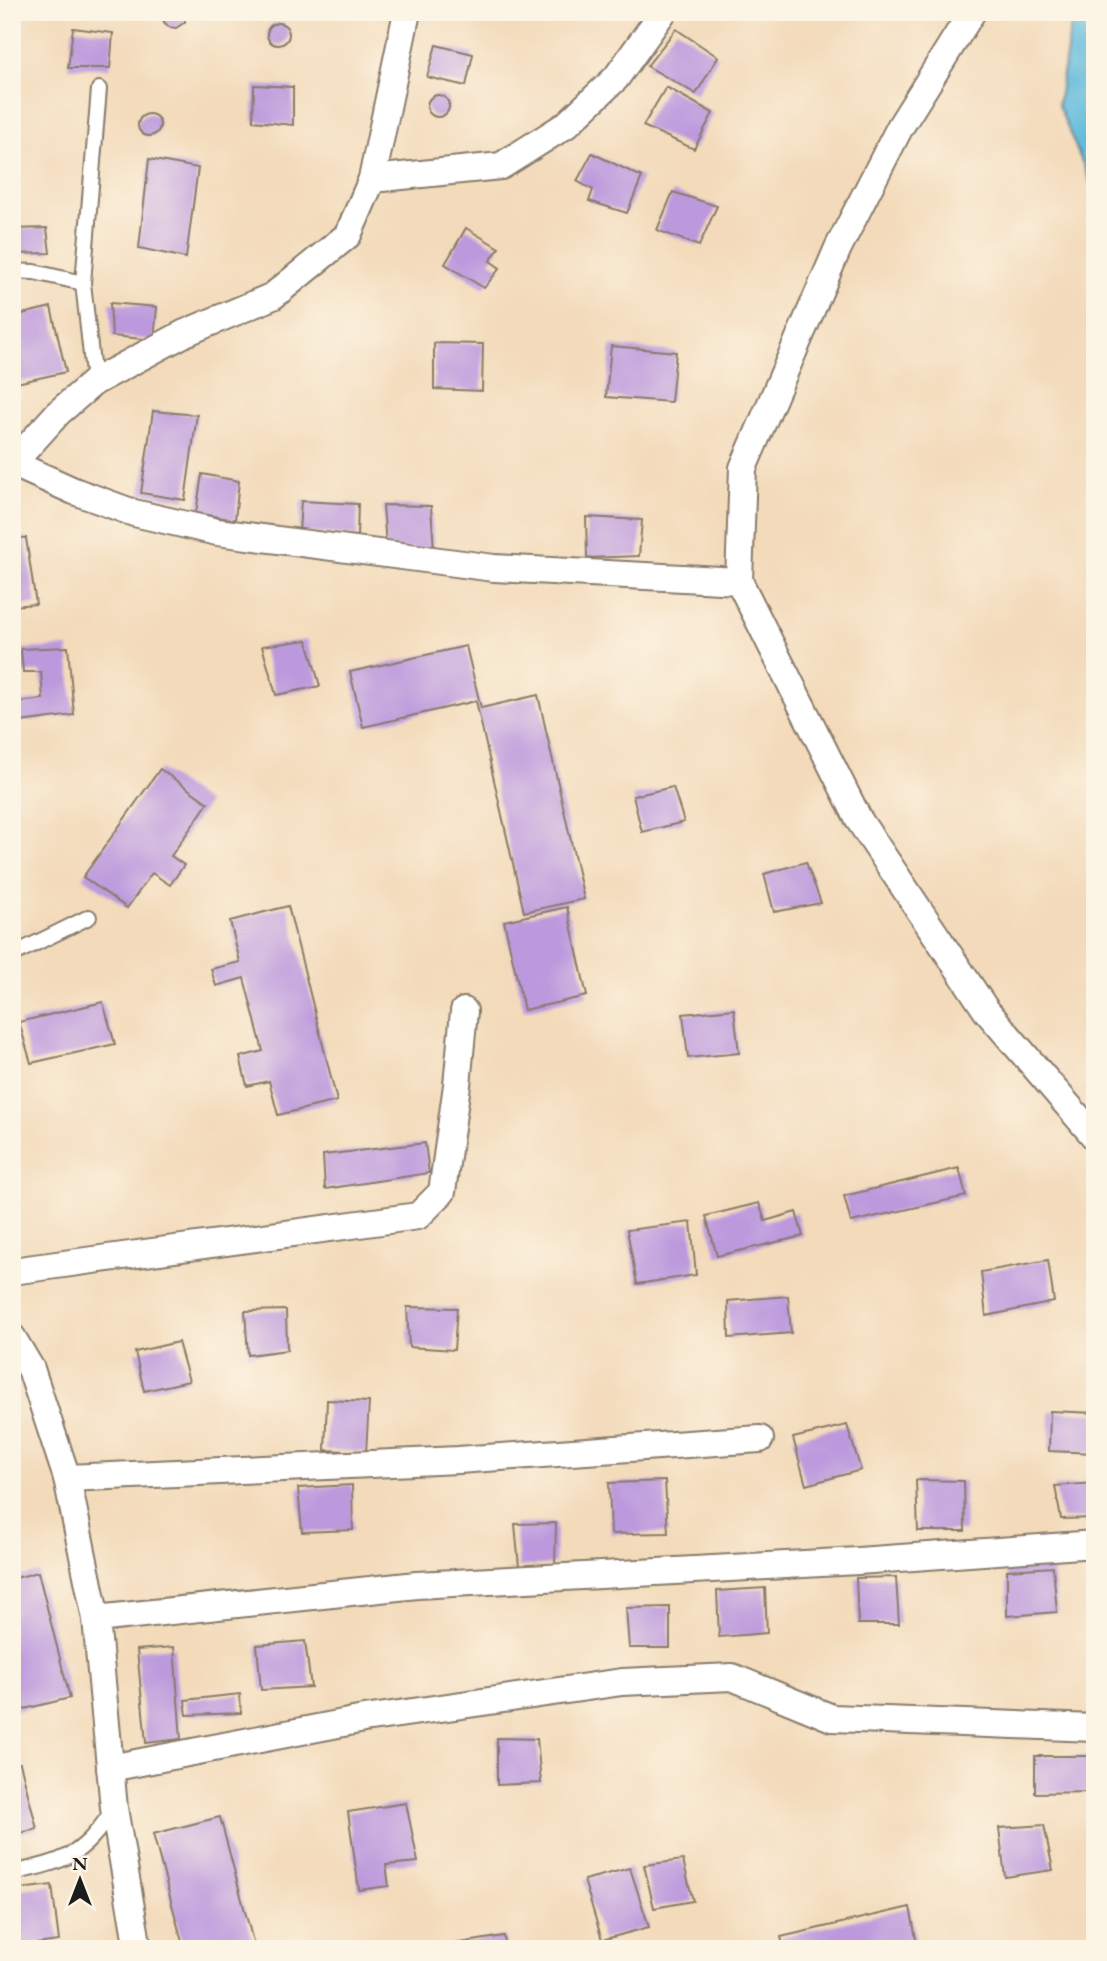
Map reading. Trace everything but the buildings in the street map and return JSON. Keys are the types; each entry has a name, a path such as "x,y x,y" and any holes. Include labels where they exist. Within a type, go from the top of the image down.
{"street":[{"path":"407,12 372,179 348,235 273,296 185,333 94,383 58,413 13,464 74,491 134,513 217,532 494,568 739,581"},
{"path":"372,179 501,166 566,125 616,78 663,12"},
{"path":"972,12 901,127 838,248 743,468 739,581 859,821 986,1010 1095,1137"},
{"path":"12,1272 418,1216 442,1192 464,1011"},
{"path":"12,1337 31,1369 67,1478 96,1619 114,1808 138,1949"},
{"path":"67,1478 458,1460 760,1439"},
{"path":"96,1619 417,1585 858,1561 1095,1544"},
{"path":"110,1768 364,1720 622,1682 732,1677 832,1718 1095,1728"}],"lane":[{"path":"94,383 83,283 99,89"},
{"path":"12,271 34,272 83,283"},
{"path":"12,955 89,917"},
{"path":"12,1873 58,1863 82,1849 95,1836 114,1808"}],"water":[{"path":"1073,12 1095,12 1095,193 1058,105"}]}
